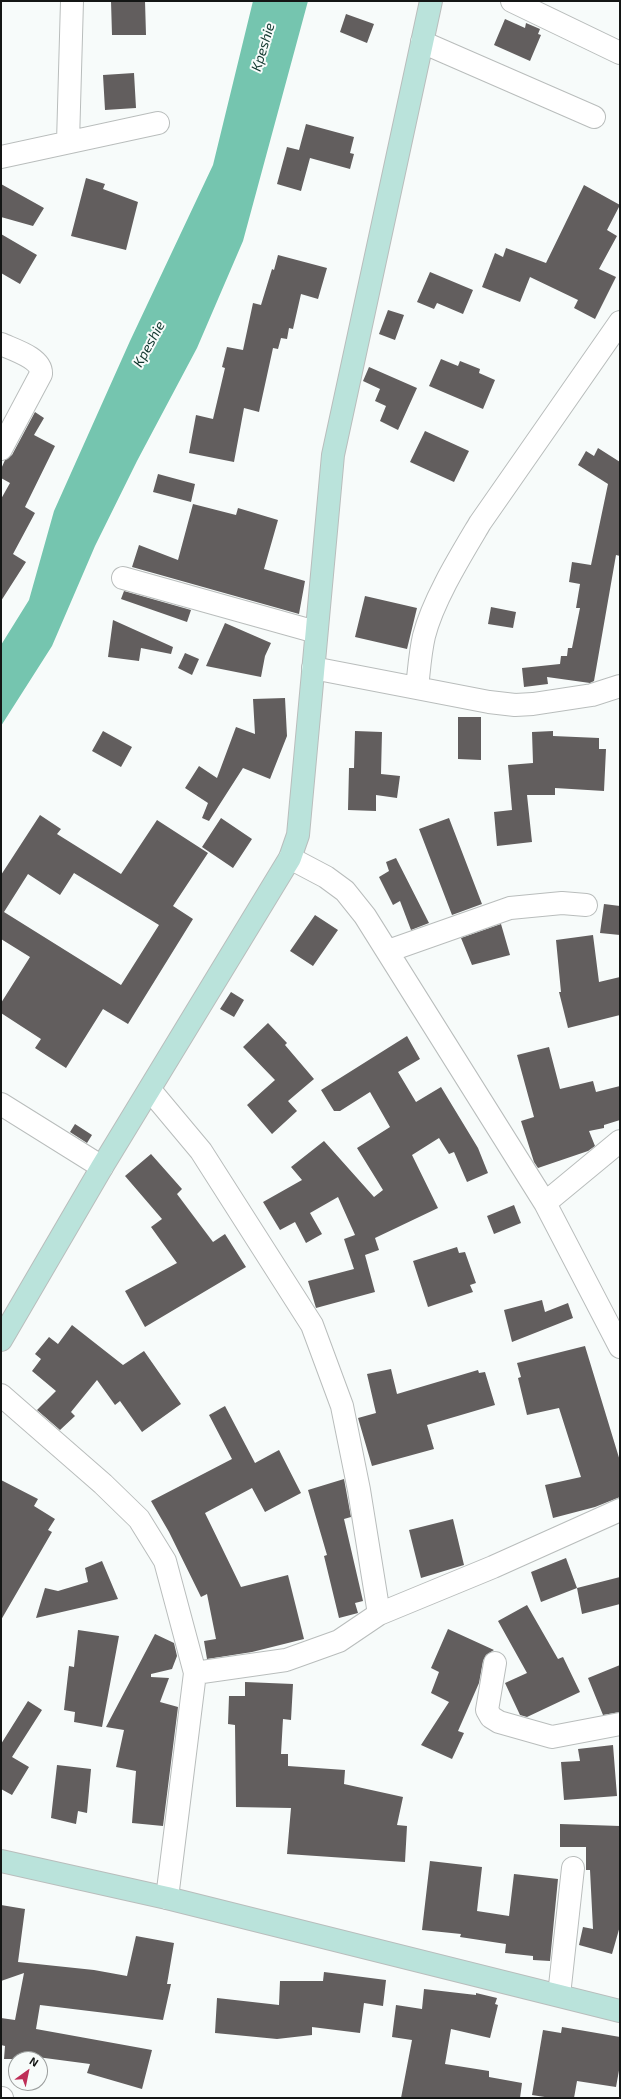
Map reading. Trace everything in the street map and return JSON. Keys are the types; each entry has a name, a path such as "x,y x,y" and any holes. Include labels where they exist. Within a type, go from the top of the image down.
{"street":[{"path":"68,142 72,1"},
{"path":"1,1340 102,1167 290,858 298,835 333,455 338,425 431,1"},
{"path":"512,1 620,53"},
{"path":"422,42 594,117"},
{"path":"1,157 158,123"},
{"path":"417,688 427,627 433,610 466,546 480,523 620,322"},
{"path":"1,344 37,362 42,368 41,374 1,449"},
{"path":"123,578 316,632"},
{"path":"313,668 489,702 515,705 592,695 620,686"},
{"path":"290,858 326,877 345,891 365,916 545,1203 620,1346"},
{"path":"388,951 510,908 562,903 586,905"},
{"path":"150,1090 201,1151 312,1324 342,1406 359,1490 379,1614"},
{"path":"1,1104 102,1167"},
{"path":"545,1203 620,1141"},
{"path":"1,1395 103,1484 139,1519 165,1561 196,1673 167,1898"},
{"path":"196,1673 286,1660 339,1641 379,1614 493,1567 620,1510"},
{"path":"495,1663 487,1710 491,1717 498,1722 552,1738 620,1724"},
{"path":"1,1861 167,1898 620,2011"},
{"path":"559,1995 573,1868"}],"water":[{"name":"Kpeshie","path":"253,1 308,1 243,241 197,348 137,461 95,546 52,646 1,726 1,645 29,600 54,511 130,341 213,165"}],"building":[{"path":"111,1 145,1 146,35 112,35"},
{"path":"346,14 374,24 367,43 340,32"},
{"path":"505,19 525,28 526,23 540,29 538,34 541,35 530,61 494,45"},
{"path":"134,73 136,108 105,110 103,75"},
{"path":"306,124 354,137 350,153 354,154 350,169 310,158 301,191 277,184 287,147 299,150"},
{"path":"86,178 105,184 103,189 138,202 126,250 71,236"},
{"path":"1,184 44,208 33,226 1,217"},
{"path":"584,185 620,205 607,230 617,236 599,269 616,277 595,319 574,308 578,300 530,277 520,302 482,287 495,253 503,257 506,248 546,263"},
{"path":"1,234 37,255 20,284 1,273"},
{"path":"278,255 327,268 318,299 301,294 293,329 289,328 287,339 281,338 278,349 273,348 259,412 244,408 234,462 189,453 196,415 213,419 225,368 222,367 227,347 243,350 253,303 261,305"},
{"path":"430,272 473,290 463,314 437,303 434,309 417,302"},
{"path":"388,310 404,315 395,340 379,334"},
{"path":"441,359 458,366 460,361 480,369 479,373 495,380 483,409 429,386"},
{"path":"369,367 417,388 398,430 380,421 386,406 375,401 380,389 363,381"},
{"path":"35,412 44,418 34,435 55,446 25,507 35,513 13,554 26,562 1,601 1,499 10,483 1,478 1,469 5,460 12,455"},
{"path":"425,431 469,451 454,482 410,462"},
{"path":"598,448 620,462 620,556 616,555 594,681 590,683 547,677 548,684 524,687 522,668 560,664 561,656 567,656 568,648 572,648 580,608 576,608 580,584 569,582 572,562 591,565 608,484 578,465 586,451 594,456"},
{"path":"158,474 195,484 191,502 153,492"},
{"path":"193,504 236,515 238,508 278,520 264,569 305,581 299,614 132,567 139,545 178,560"},
{"path":"124,591 191,610 187,622 121,599"},
{"path":"365,596 417,608 407,649 355,637"},
{"path":"491,607 516,612 513,628 488,624"},
{"path":"113,620 173,647 171,654 141,648 139,661 108,657"},
{"path":"225,623 271,643 265,656 261,677 206,666"},
{"path":"185,653 199,659 192,675 178,668"},
{"path":"285,698 287,736 270,779 243,768 209,821 202,818 208,803 185,788 199,766 217,778 236,727 255,734 253,699"},
{"path":"458,717 481,717 481,760 458,759"},
{"path":"103,731 132,747 121,767 92,751"},
{"path":"355,731 382,732 381,774 400,776 397,798 376,795 376,811 348,810 349,768 354,768"},
{"path":"553,731 553,736 599,738 599,749 606,749 604,791 555,788 555,795 527,795 532,842 497,846 494,812 512,810 508,765 533,763 532,732"},
{"path":"40,815 61,829 57,834 121,874 157,820 208,853 173,906 193,919 128,1024 103,1009 66,1068 35,1048 41,1039 1,1013 1,1003 30,957 1,939 1,875","holes":["74,873 159,925 121,985 4,912 28,874 60,895"]},
{"path":"221,818 252,839 233,868 202,847"},
{"path":"449,818 482,904 452,915 419,829"},
{"path":"396,858 429,923 411,930 400,901 393,905 379,877 389,871 386,862"},
{"path":"604,904 620,906 620,935 600,933"},
{"path":"315,915 338,930 313,966 290,951"},
{"path":"501,924 510,955 472,965 461,938"},
{"path":"593,935 599,982 620,977 620,1015 568,1028 559,992 561,992 556,940"},
{"path":"231,992 244,1000 234,1017 220,1009"},
{"path":"268,1023 287,1043 285,1045 314,1079 288,1101 297,1111 272,1134 247,1105 275,1080 243,1047"},
{"path":"407,1036 420,1059 398,1072 416,1102 441,1087 478,1148 488,1173 467,1182 454,1152 449,1154 439,1138 412,1155 438,1208 375,1238 379,1250 365,1255 375,1292 316,1308 308,1281 354,1269 344,1239 355,1235 338,1197 310,1213 322,1234 306,1243 295,1222 280,1230 263,1202 302,1180 291,1167 324,1141 374,1197 383,1190 357,1148 390,1127 370,1092 340,1111 334,1111 321,1090"},
{"path":"549,1047 560,1089 593,1081 596,1092 620,1086 620,1120 604,1125 604,1128 589,1131 595,1146 588,1151 538,1168 534,1162 521,1121 534,1117 517,1055"},
{"path":"75,1124 92,1135 87,1143 70,1132"},
{"path":"151,1154 182,1189 177,1194 213,1242 225,1234 246,1267 145,1327 125,1291 177,1263 151,1227 162,1219 125,1176"},
{"path":"514,1205 521,1223 494,1234 487,1216"},
{"path":"457,1247 459,1253 465,1252 476,1283 470,1285 473,1292 428,1307 413,1261"},
{"path":"542,1300 545,1312 568,1303 573,1318 512,1342 504,1310"},
{"path":"72,1325 123,1365 144,1351 181,1404 142,1432 120,1401 115,1405 97,1380 71,1412 75,1416 60,1430 37,1410 56,1391 32,1371 41,1359 35,1354 49,1337 58,1344"},
{"path":"585,1346 620,1461 620,1497 595,1507 553,1518 545,1485 581,1477 559,1408 527,1415 518,1378 521,1377 517,1363"},
{"path":"391,1369 397,1394 478,1370 479,1373 485,1372 495,1405 427,1425 434,1449 372,1466 358,1418 376,1413 367,1374"},
{"path":"225,1406 255,1463 279,1450 301,1493 265,1512 252,1488 205,1513 241,1587 288,1575 304,1639 252,1652 207,1659 204,1641 216,1639 207,1594 201,1597 169,1532 151,1501 232,1459 209,1415"},
{"path":"344,1479 351,1517 344,1519 363,1601 355,1603 358,1613 339,1618 324,1556 327,1555 308,1490"},
{"path":"1,1480 38,1499 34,1506 55,1519 48,1530 52,1532 1,1620"},
{"path":"453,1519 464,1565 421,1578 409,1530"},
{"path":"566,1558 577,1588 541,1602 531,1572"},
{"path":"102,1561 118,1599 36,1618 45,1588 58,1591 88,1582 85,1568"},
{"path":"620,1577 620,1604 582,1614 577,1588"},
{"path":"527,1605 558,1659 563,1657 580,1692 527,1717 520,1715 505,1683 527,1673 498,1621"},
{"path":"448,1629 494,1650 486,1655 483,1661 479,1683 458,1731 464,1733 452,1759 421,1745 449,1702 431,1693 439,1672 431,1668"},
{"path":"78,1630 119,1636 102,1727 74,1722 75,1712 64,1710 69,1666 74,1667"},
{"path":"155,1634 174,1643 177,1656 172,1669 151,1674 151,1677 169,1678 160,1702 178,1707 163,1826 132,1823 136,1771 116,1767 124,1730 106,1727"},
{"path":"620,1665 620,1712 603,1715 588,1678"},
{"path":"245,1682 293,1684 291,1720 283,1719 281,1754 288,1754 288,1766 345,1770 344,1784 403,1797 397,1825 407,1826 405,1862 287,1854 291,1808 236,1807 235,1725 228,1724 229,1696 245,1696"},
{"path":"28,1701 42,1710 12,1757 29,1767 12,1795 1,1789 1,1744"},
{"path":"613,1745 617,1796 564,1800 561,1762 580,1761 578,1749"},
{"path":"57,1765 91,1769 87,1813 78,1811 76,1824 51,1818"},
{"path":"560,1824 620,1826 620,1926 612,1954 579,1945 583,1927 593,1929 590,1870 586,1870 586,1847 560,1847"},
{"path":"430,1861 482,1867 477,1911 509,1916 514,1874 558,1879 550,1961 533,1960 533,1956 505,1953 506,1944 460,1937 461,1934 422,1930"},
{"path":"1,1905 25,1909 18,1962 94,1970 127,1976 136,1936 174,1943 167,1984 171,1984 163,2020 40,2005 36,2029 152,2050 142,2089 87,2073 90,2064 48,2058 48,2051 8,2051 8,2059 4,2059 5,2046 1,2045 1,2018 15,2020 24,1973 1,1981"},
{"path":"324,1972 386,1980 383,2006 364,2003 360,2033 312,2027 312,2035 277,2039 215,2033 217,1998 279,2005 280,1981 323,1981"},
{"path":"424,1989 476,1995 476,1993 497,1998 495,2004 498,2005 490,2038 451,2029 445,2064 489,2071 489,2077 522,2083 520,2098 401,2098 412,2040 392,2037 396,2005 422,2009"},
{"path":"562,2027 620,2037 620,2065 616,2087 577,2081 574,2098 551,2098 532,2095 543,2030 561,2033"}]}
